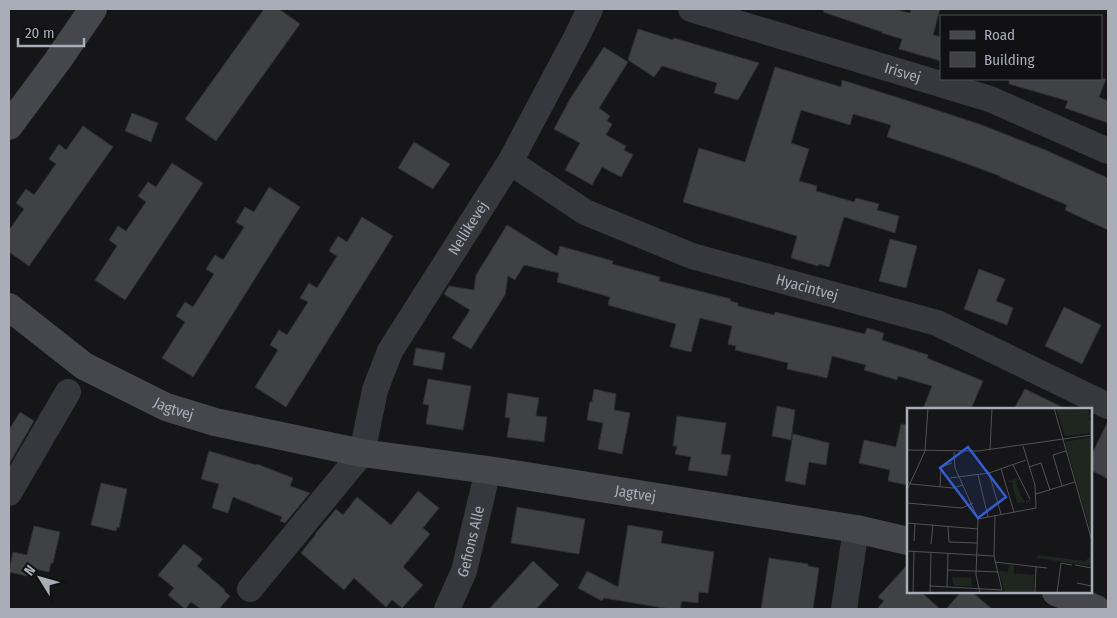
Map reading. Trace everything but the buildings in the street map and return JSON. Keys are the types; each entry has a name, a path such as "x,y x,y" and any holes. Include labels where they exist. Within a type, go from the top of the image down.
{"street":[{"path":"9,126 93,9"},
{"name":"Nellikevej","path":"362,453 375,390 390,351 510,162 590,9"},
{"name":"Irisvej","path":"691,9 990,99 1108,151"},
{"name":"Hyacintvej","path":"510,162 585,212 702,259 937,323 1108,406"},
{"name":"Jagtvej","path":"9,308 84,366 166,407 215,422 362,453 488,470 856,528 907,542"},
{"path":"9,493 68,392"},
{"path":"250,589 362,453"},
{"name":"Gefions Alle","path":"448,609 464,571 488,470"},
{"path":"844,609 856,528"},
{"path":"1058,593 1096,609"}]}
